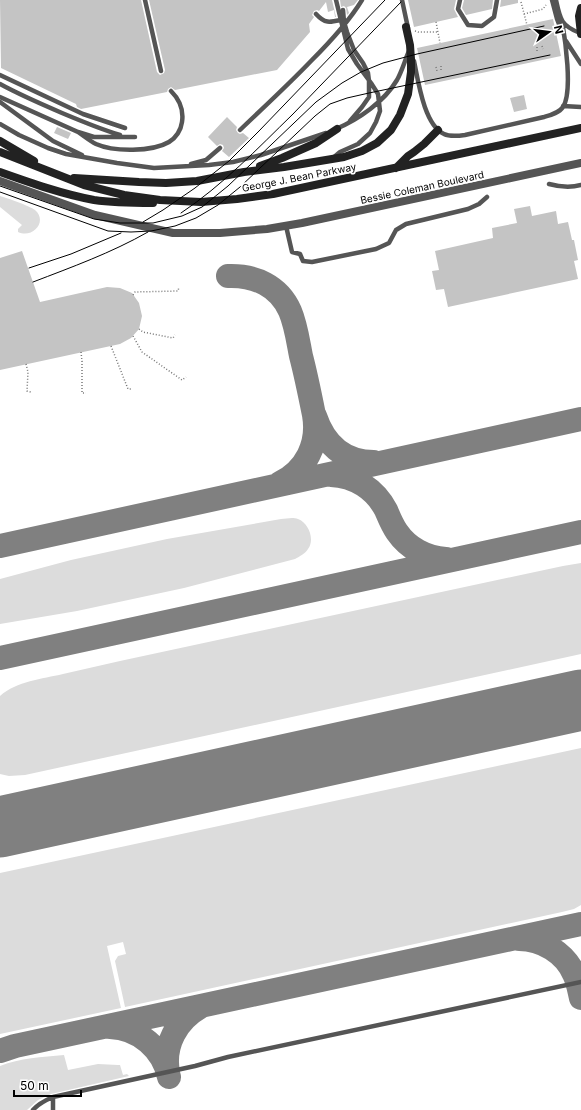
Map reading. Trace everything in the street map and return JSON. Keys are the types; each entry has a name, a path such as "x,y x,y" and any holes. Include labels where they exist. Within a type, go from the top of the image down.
{"street":[{"path":"581,8 579,16 581,33"},
{"path":"65,178 166,183 197,181 244,172 344,157 362,151 377,143 392,130 400,116 408,94 411,72 410,45 407,24"},
{"name":"George J. Bean Parkway","path":"0,152 84,185 124,195 160,200 201,202 273,194 581,128"},
{"path":"244,172 282,158 316,143 338,129"},
{"path":"395,168 438,130"},
{"path":"0,141 54,173"},
{"name":"Bessie Coleman Boulevard","path":"0,180 95,215 173,232 220,233 286,226 581,163"},
{"path":"0,172 31,183 96,200 130,203 201,202"}],"lane":[{"path":"145,0 161,72"},
{"path":"332,159 340,152 358,144 370,133 380,111 378,94 348,49 336,0"},
{"path":"240,130 339,32 362,0"},
{"path":"401,0 422,99 430,118 438,130 447,135 454,136 465,135 544,117 553,114 564,106 568,88 566,45 562,21 556,0"},
{"path":"460,0 458,9 468,25 482,26 494,17 497,0"},
{"path":"552,0 557,20 565,38 581,64"},
{"path":"343,10 347,32 354,50 363,63 368,74 369,82 369,97 347,124"},
{"path":"316,14 322,20 330,22 344,19"},
{"path":"562,21 566,26 581,33"},
{"path":"0,124 19,135 48,148 66,154 94,160 154,168 233,162 262,155 338,129 347,124 371,108 385,95 396,80 411,44"},
{"path":"0,74 83,114 125,128"},
{"path":"0,84 37,103 107,131 124,136"},
{"path":"0,97 78,132 96,144 120,149 142,149 164,144 173,139 182,125 180,103 171,91"},
{"path":"0,102 53,142 94,160"},
{"path":"564,106 581,108"},
{"path":"78,132 105,137 135,137"},
{"path":"168,167 194,164 206,160 220,148"},
{"path":"549,184 563,187 581,185"},
{"path":"286,226 292,252 300,254 304,261 312,262 376,249 389,244 396,230 406,224 468,209 479,204 487,197"},
{"path":"33,1110 43,1102 53,1097 195,1066 228,1056 581,982"},
{"path":"53,1097 54,1110"}],"path":[{"path":"524,14 543,9 549,0"},
{"path":"521,2 527,25"},
{"path":"436,22 440,43"},
{"path":"407,24 418,32 438,32"},
{"path":"440,66 441,70"},
{"path":"436,67 437,71"},
{"path":"133,295 135,292 178,291 178,287"},
{"path":"139,329 143,332 173,338 174,335"},
{"path":"133,336 142,352 182,380 186,377"},
{"path":"111,346 128,389 132,389"},
{"path":"81,352 82,393 86,393"},
{"path":"26,364 28,372 27,391 31,392"}],"shaded area":[{"path":"0,196 24,204 35,210 39,214 40,219 37,228 29,233 24,234 18,232 18,229 22,225 0,207"},
{"path":"296,518 305,524 311,537 310,545 307,551 295,559 184,588 77,611 0,624 0,579 71,560 167,539"},
{"path":"581,563 581,654 25,775 9,776 0,774 0,696 22,684 38,679 120,661"},
{"path":"581,748 581,905 574,909 125,1007 115,961 118,956 126,954 123,942 107,946 121,1008 0,1034 0,873"},
{"path":"64,1055 68,1070 98,1064 120,1065 123,1075 127,1074 129,1076 51,1094 38,1100 27,1110 0,1110 0,1066 39,1057"}],"building":[{"path":"0,0 141,0 157,72 160,75 164,73 165,70 149,0 332,0 336,17 334,10 328,12 326,2 319,11 314,11 312,15 314,17 309,24 310,32 277,70 175,90 171,87 167,92 81,109 77,107 76,104 1,68"},
{"path":"340,0 358,0 354,5 347,7 349,13 347,15 346,8 344,6 341,7"},
{"path":"408,0 456,0 454,9 458,17 414,27"},
{"path":"464,0 493,0 492,9 466,15 462,8"},
{"path":"501,0 518,0 518,3 500,7"},
{"path":"553,19 561,56 425,85 417,48"},
{"path":"524,95 527,109 514,112 510,98"},
{"path":"227,117 237,127 236,130 238,133 243,133 249,138 229,157 222,151 224,148 223,145 220,144 217,146 208,137"},
{"path":"57,127 71,133 68,139 54,133"},
{"path":"530,206 532,216 556,211 558,224 568,222 572,240 574,240 578,260 574,261 578,279 448,307 444,289 436,290 432,271 439,270 435,251 493,238 492,228 517,223 514,209"},
{"path":"22,251 40,302 107,287 120,288 132,293 139,303 142,316 139,329 131,338 120,344 0,370 0,258"}],"taxiway":[{"path":"228,276 238,276 257,280 273,289 285,302 290,311 295,327 315,426 309,455 297,471 280,483"},
{"path":"315,416 324,435 336,449 353,459 374,462"},
{"path":"0,546 581,419"},
{"path":"331,475 356,481 370,490 386,510 395,529 406,543 431,557 446,559"},
{"path":"0,658 581,532"},
{"path":"0,820 24,819 102,805"},
{"path":"0,1051 15,1046 581,924"},
{"path":"519,939 536,942 559,954 570,966 581,998"},
{"path":"168,1072 168,1052 174,1034 178,1026 192,1012 200,1007"},
{"path":"110,1027 131,1031 148,1042 161,1058 169,1077"}],"runway":[{"path":"0,827 581,700"}],"tram line":[{"path":"143,222 195,188 229,161 385,0"},
{"path":"181,213 211,191 253,153 293,114 401,2"},
{"path":"0,186 94,219 120,223 153,223 182,216 202,207 228,186 316,102 342,83 361,72 383,63 417,54 544,26"},
{"path":"0,192 108,231 151,231 175,226 196,218 218,205 240,187 315,116 330,104 369,93 550,55"},
{"path":"33,282 106,253 148,232"},
{"path":"29,268 71,254 121,233"}]}
